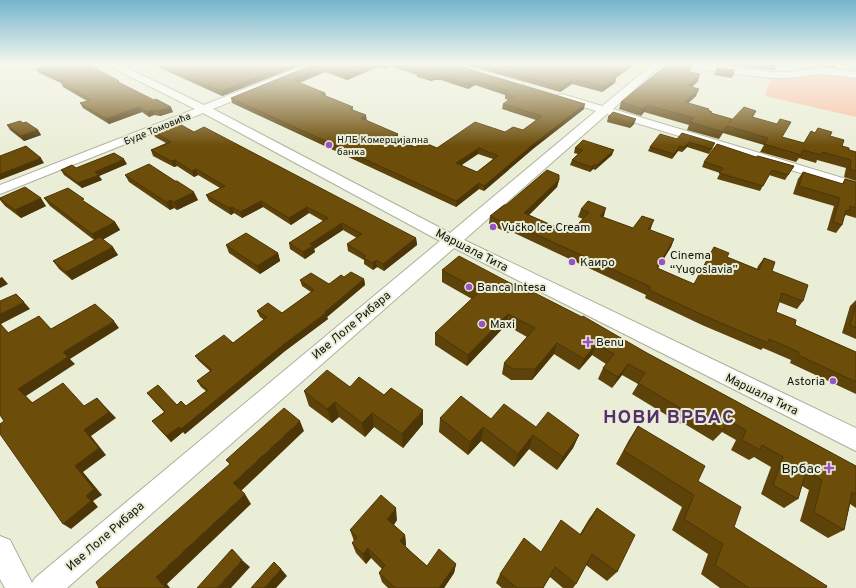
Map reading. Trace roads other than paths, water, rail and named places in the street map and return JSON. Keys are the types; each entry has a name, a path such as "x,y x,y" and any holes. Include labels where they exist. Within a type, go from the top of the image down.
{"street":[{"name":"Маршала Тита","path":"168,91 451,240 856,440"},
{"name":"Буде Томовића","path":"0,190 247,91"},
{"name":"Иве Лоле Рибара","path":"45,588 625,91"},
{"path":"550,94 856,186"},
{"path":"0,550 20,588"}],"place":[{"name":"НЛБ Комерцијална банка","path":"329,145"},
{"name":"Vučko Ice Cream","path":"493,227"},
{"name":"Каиро","path":"572,262"},
{"name":"Cinema “Yugoslavia”","path":"662,262"},
{"name":"Banca Intesa","path":"469,287"},
{"name":"Maxi","path":"482,324"},
{"name":"Benu","path":"588,342"},
{"name":"Astoria","path":"833,381"},
{"name":"Врбас","path":"829,468"}],"district":[{"name":"НОВИ ВРБАС","path":"669,416"}]}
